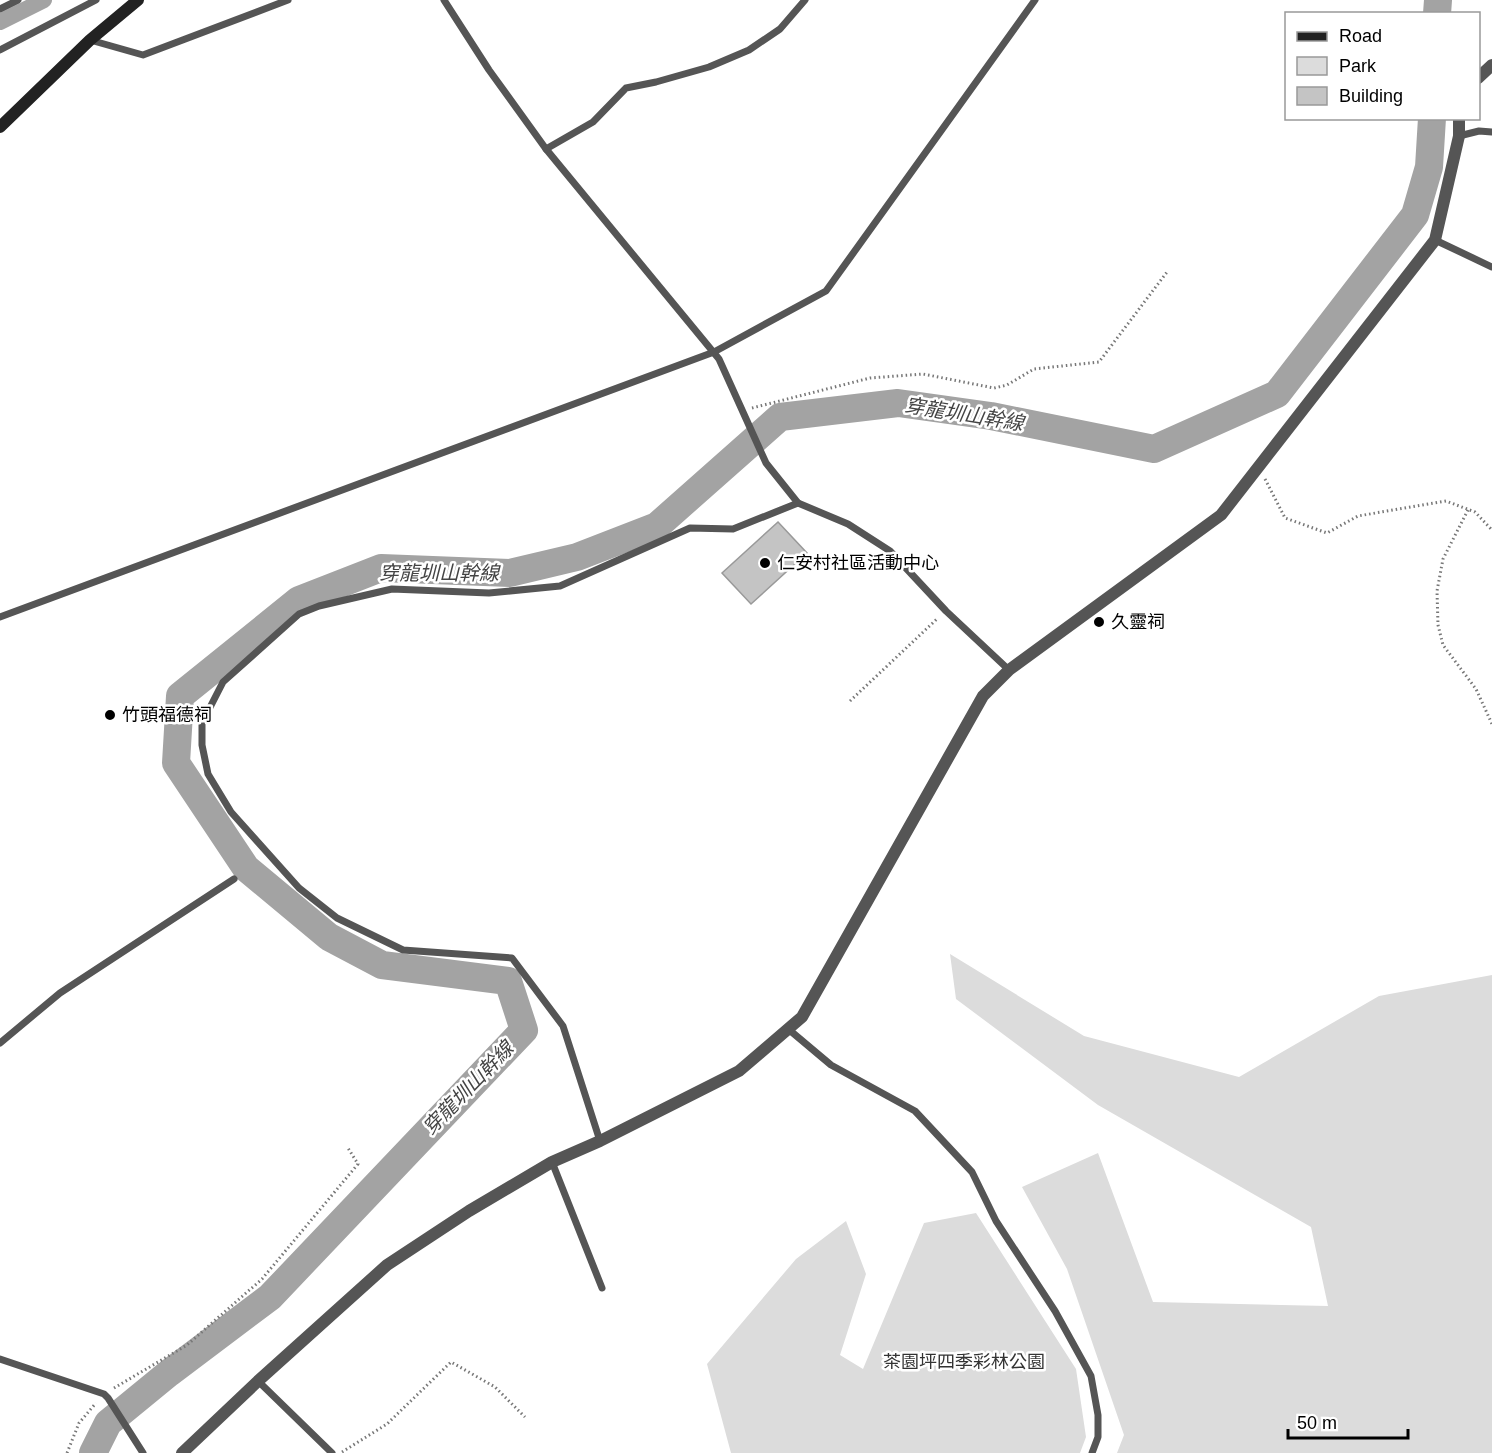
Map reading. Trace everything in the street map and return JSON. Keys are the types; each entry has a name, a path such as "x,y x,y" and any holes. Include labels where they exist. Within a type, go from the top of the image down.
{"main road":[{"path":"0,127 90,39 138,0"}],"street":[{"path":"1480,77 1492,65"},
{"path":"182,1453 387,1265 469,1211 552,1162 600,1141 739,1071 801,1017 984,696 1009,670 1221,515 1435,240 1459,136 1459,120"}],"lane":[{"path":"0,9 18,0"},
{"path":"0,50 96,0"},
{"path":"90,39 143,55 288,0"},
{"path":"444,0 489,70 546,150 719,359 766,464 798,503 848,524 890,551 946,611 1009,670"},
{"path":"546,150 593,122 626,88 709,67 749,50 780,29 805,0"},
{"path":"0,617 714,352 826,291 1035,0"},
{"path":"1459,136 1479,131 1492,132"},
{"path":"1435,240 1492,267"},
{"path":"600,1141 563,1026 512,958 403,950 337,918 299,888 231,812 208,774 202,745 202,723 223,682 299,614 319,606 392,589 489,593 560,586 690,528 733,529 798,503"},
{"path":"0,1043 60,993 234,879"},
{"path":"787,1028 831,1065 915,1111 972,1172 996,1221 1055,1311 1091,1376 1098,1415 1098,1437 1092,1453"},
{"path":"552,1162 602,1288"},
{"path":"0,1359 106,1396 143,1453"},
{"path":"258,1381 332,1453"}],"path":[{"path":"741,410 870,378 923,374 994,388 1007,385 1035,369 1099,362 1167,272"},
{"path":"1258,467 1285,518 1326,533 1358,516 1446,501 1475,512 1492,530"},
{"path":"1469,510 1443,559 1437,591 1438,625 1443,645 1476,690 1492,724"},
{"path":"850,701 946,611"},
{"path":"67,1453 79,1424 106,1396 187,1345 262,1279 358,1164 348,1148"},
{"path":"341,1453 387,1424 452,1362 495,1387 525,1417"}],"green space":[{"path":"950,954 1084,1036 1239,1077 1379,996 1492,975 1492,1453 1117,1453 1124,1435 1067,1269 1022,1187 1098,1153 1153,1302 1328,1306 1311,1227 1098,1105 956,999"},
{"name":"茶園坪四季彩林公園","path":"976,1213 1076,1369 1086,1437 1080,1453 731,1453 707,1364 796,1259 846,1221 866,1274 840,1355 863,1369 924,1223"}],"building":[{"name":"仁安村社區活動中心","path":"778,522 807,553 751,604 722,573"}],"waterway":[{"path":"0,22 44,0"},
{"name":"穿龍圳山幹線","path":"1437,12 1438,0"},
{"name":"穿龍圳山幹線","path":"93,1453 108,1423 169,1373 270,1297 524,1030 508,981 382,965 329,937 246,868 176,763 180,696 299,600 381,568 510,573 577,557 657,526 780,417 898,403 991,416 1154,449 1277,394 1415,215 1429,167 1432,120"}],"place":[{"name":"仁安村社區活動中心","path":"765,563"},
{"name":"久靈祠","path":"1099,622"},
{"name":"竹頭福德祠","path":"110,715"}]}
